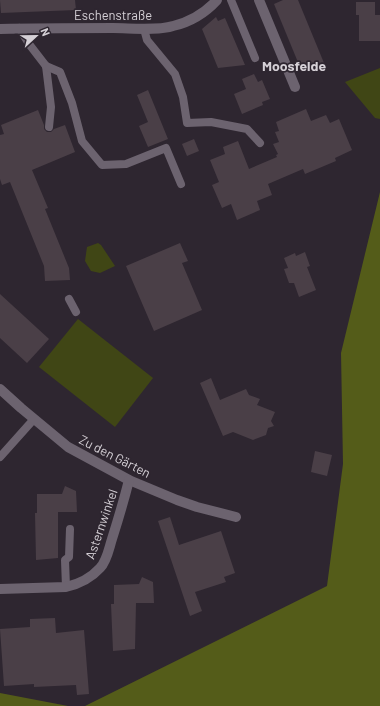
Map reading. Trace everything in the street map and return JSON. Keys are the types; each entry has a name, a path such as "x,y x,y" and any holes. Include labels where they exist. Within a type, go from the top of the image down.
{"street":[{"name":"Eschenstraße","path":"0,29 144,29 172,27 188,21 202,13 217,0"},
{"path":"260,0 295,87"},
{"name":"Zu den Gärten","path":"0,389 68,447 129,480 197,507 236,517"},
{"name":"Asternwinkel","path":"0,589 66,587 84,581 101,567 107,554 129,480"}],"lane":[{"path":"231,0 255,58"},
{"path":"19,28 46,66 60,72 72,102 82,141 102,165 126,164 166,148 181,184"},
{"path":"144,29 148,40 175,74 183,97 187,122 212,122 247,129 260,143"},
{"path":"46,66 51,107 49,127"},
{"path":"69,299 76,312"},
{"path":"0,457 34,419"},
{"path":"66,587 64,560 69,556 70,529"}],"green space":[{"path":"380,68 380,119 375,118 345,82"},
{"path":"380,192 380,706 85,706 327,586 343,464 341,353"},
{"path":"98,243 101,245 115,266 100,273 91,271 85,261 87,247"},
{"path":"78,319 153,378 115,427 39,367"},
{"path":"0,693 68,706 0,706"}],"building":[{"path":"0,0 75,0 76,10 1,13"},
{"path":"283,0 298,0 324,63 302,72 274,4"},
{"path":"356,2 375,2 375,15 380,15 380,41 359,41 359,15 356,15"},
{"path":"216,17 218,21 225,18 245,65 218,68 202,29"},
{"path":"254,74 258,82 262,80 270,99 262,102 263,105 242,114 234,94 246,89 242,79"},
{"path":"148,90 168,139 148,147 139,126 148,122 137,95"},
{"path":"306,109 311,121 326,115 330,123 339,119 352,150 335,158 336,161 305,174 303,169 268,184 272,195 257,201 260,210 237,220 231,204 222,208 212,185 219,182 210,160 225,154 223,147 238,141 249,169 277,157 276,155 278,154 273,144 279,142 275,132 279,131 276,122"},
{"path":"38,110 44,125 44,129 47,132 51,132 54,129 65,125 75,152 32,170 48,208 45,209 69,268 70,280 45,281 44,266 10,182 2,185 0,179 0,135 4,134 1,125"},
{"path":"194,139 199,151 187,156 182,144"},
{"path":"180,243 188,261 182,263 202,310 154,331 126,266"},
{"path":"305,252 310,266 307,267 316,290 299,297 294,283 289,283 284,269 288,268 284,258 295,253 296,256"},
{"path":"0,294 49,339 27,363 0,338"},
{"path":"211,378 220,400 246,389 249,395 260,399 257,405 275,412 271,421 274,426 268,428 266,435 253,440 233,432 223,436 200,383"},
{"path":"315,451 332,455 327,476 311,472"},
{"path":"65,486 76,491 77,512 58,512 58,558 36,560 35,513 37,513 37,494 62,494"},
{"path":"170,517 179,545 221,531 235,573 224,577 226,582 195,592 202,611 190,616 158,521"},
{"path":"142,577 153,582 154,603 136,603 135,649 113,651 111,604 114,604 114,585 139,584"},
{"path":"55,618 56,633 84,630 89,694 77,695 76,685 34,687 34,684 4,686 0,629 30,627 30,619"}],"district":[{"name":"Moosfelde","path":"294,66"}]}
